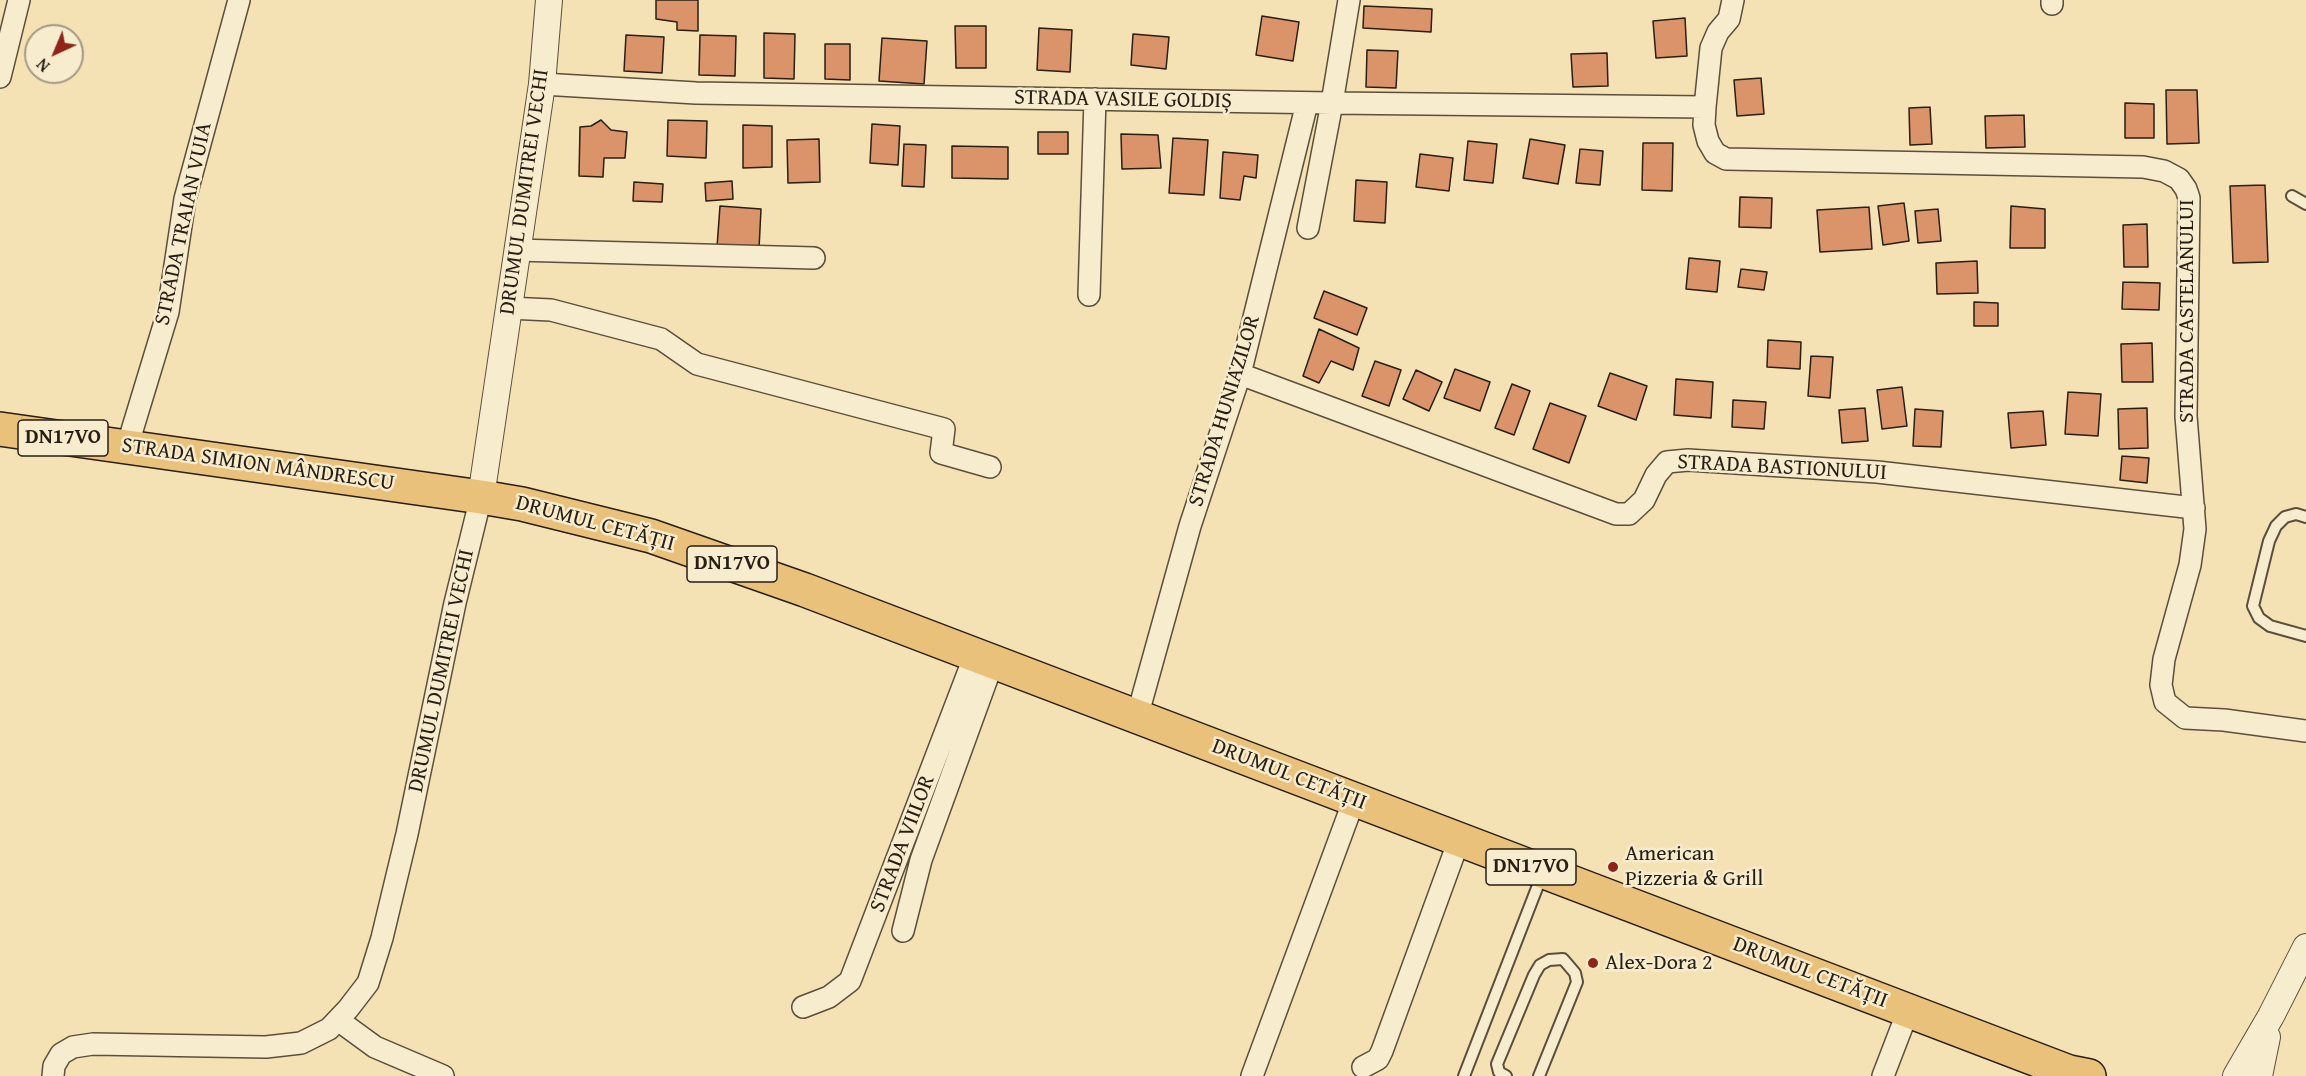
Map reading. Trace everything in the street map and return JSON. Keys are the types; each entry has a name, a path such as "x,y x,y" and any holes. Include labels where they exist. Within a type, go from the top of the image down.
{"highway":[{"name":"STRADA SIMION MÂNDRESCU","path":"0,429 481,497"},
{"name":"DRUMUL CETĂȚII","path":"481,497 522,504 651,536 805,590 2069,1072 2089,1076"}],"street":[{"path":"0,77 19,0"},
{"name":"STRADA TRAIAN VUIA","path":"127,447 168,312 184,199 239,0"},
{"name":"DRUMUL DUMITREI VECHI","path":"50,1073 61,1054 73,1047 93,1044 266,1047 301,1043 329,1029 368,983 382,938 407,834 455,603 481,497 542,84 549,0"},
{"path":"1308,228 1349,0"},
{"name":"STRADA CASTELANULUI","path":"1733,0 1729,19 1718,32 1711,48 1704,125 1708,141 1715,153 1726,159 2143,167 2164,171 2179,179 2189,198 2186,416 2195,529 2190,565 2164,659 2161,685 2165,702 2185,718 2224,720 2306,731"},
{"name":"STRADA VASILE GOLDIȘ","path":"542,84 696,93 1307,103 1705,106"},
{"path":"1089,296 1095,99"},
{"name":"STRADA HUNIAZILOR","path":"1137,717 1190,526 1240,374 1307,103"},
{"path":"516,250 814,258"},
{"path":"508,308 551,310 661,339 697,364 944,429 941,453 990,467"},
{"name":"STRADA BASTIONULUI","path":"1240,374 1616,514 1629,514 1644,500 1656,475 1666,462 1688,460 1877,471 2194,508"},
{"path":"903,931 921,860 984,659"},
{"name":"STRADA VIILOR","path":"803,1007 829,997 850,981 984,659"},
{"path":"1252,1076 1354,800"},
{"path":"1363,1067 1378,1059 1382,1051 1459,840"},
{"path":"2236,1076 2271,1016 2306,947"},
{"path":"1883,1076 1908,1011"},
{"path":"2259,1076 2271,1016"},
{"path":"338,1020 375,1047 443,1076"}],"lane":[{"path":"2292,196 2306,204"},
{"path":"2306,517 2296,514 2285,518 2276,526 2269,541 2253,606 2259,618 2270,626 2306,636"},
{"path":"1464,1076 1543,872"},
{"path":"1506,1076 1499,1072 1497,1064 1534,975 1540,965 1549,960 1563,959 1575,973 1576,982 1539,1076"}],"building":[{"path":"656,0 698,0 698,31 677,30 677,22 656,19"},
{"path":"1364,6 1432,9 1431,32 1363,28"},
{"path":"1262,16 1299,22 1293,61 1256,55"},
{"path":"1685,18 1687,56 1656,58 1653,21"},
{"path":"955,26 986,26 986,68 956,68"},
{"path":"1039,28 1072,30 1070,72 1037,70"},
{"path":"764,33 795,34 794,79 764,78"},
{"path":"1133,34 1169,37 1166,69 1131,65"},
{"path":"626,35 664,37 662,73 624,71"},
{"path":"700,35 736,36 735,76 699,75"},
{"path":"882,38 927,41 924,84 879,81"},
{"path":"825,44 850,44 850,80 825,79"},
{"path":"1367,50 1398,51 1396,88 1366,87"},
{"path":"1607,53 1608,86 1573,87 1571,54"},
{"path":"1761,78 1764,114 1737,116 1734,80"},
{"path":"2166,90 2197,90 2199,143 2167,144"},
{"path":"2125,103 2154,104 2154,138 2125,138"},
{"path":"1930,107 1932,144 1910,145 1909,108"},
{"path":"2024,115 2025,147 1986,148 1985,116"},
{"path":"601,120 611,130 627,132 625,158 604,158 603,177 579,176 580,127 591,126"},
{"path":"668,120 707,121 706,158 667,156"},
{"path":"872,124 900,126 898,165 870,163"},
{"path":"743,125 772,126 772,167 743,168"},
{"path":"1038,132 1068,132 1068,154 1038,154"},
{"path":"1121,134 1158,135 1161,168 1122,169"},
{"path":"1173,138 1208,140 1204,195 1169,193"},
{"path":"819,139 820,182 788,183 787,140"},
{"path":"1530,139 1565,145 1558,184 1523,178"},
{"path":"1468,141 1497,144 1493,183 1464,180"},
{"path":"1643,143 1673,143 1672,191 1642,190"},
{"path":"904,144 926,145 924,187 902,186"},
{"path":"952,146 1008,147 1008,179 952,178"},
{"path":"1580,149 1603,151 1600,185 1576,183"},
{"path":"1223,152 1258,155 1256,178 1244,176 1240,200 1220,198"},
{"path":"1420,154 1453,158 1449,191 1416,187"},
{"path":"1356,180 1387,182 1385,223 1354,221"},
{"path":"732,181 733,199 706,201 705,183"},
{"path":"634,182 663,184 662,202 633,201"},
{"path":"2265,185 2268,262 2233,263 2230,186"},
{"path":"1740,197 1772,198 1771,228 1739,227"},
{"path":"1904,203 1909,241 1883,245 1878,206"},
{"path":"720,206 761,209 759,249 717,247"},
{"path":"2011,206 2045,209 2045,248 2010,248"},
{"path":"1869,207 1872,249 1820,252 1817,210"},
{"path":"1938,209 1941,241 1918,243 1915,211"},
{"path":"2147,224 2148,267 2124,267 2123,225"},
{"path":"1689,258 1720,261 1717,292 1686,289"},
{"path":"1977,261 1978,293 1937,294 1936,263"},
{"path":"1741,269 1767,272 1764,290 1738,287"},
{"path":"2123,282 2160,283 2159,310 2122,309"},
{"path":"1324,291 1367,308 1357,335 1314,318"},
{"path":"1974,302 1998,303 1998,326 1974,326"},
{"path":"1319,329 1359,348 1353,370 1331,361 1319,383 1303,376"},
{"path":"1768,340 1801,342 1800,369 1767,367"},
{"path":"2152,343 2153,382 2122,382 2121,344"},
{"path":"1811,356 1833,357 1830,398 1808,396"},
{"path":"1375,361 1401,370 1389,406 1362,396"},
{"path":"1455,369 1490,382 1480,411 1444,398"},
{"path":"1416,370 1442,382 1429,411 1403,399"},
{"path":"1610,373 1647,386 1636,420 1598,406"},
{"path":"1676,379 1713,382 1711,418 1674,415"},
{"path":"1512,384 1530,391 1514,435 1495,428"},
{"path":"1902,387 1907,426 1882,429 1877,390"},
{"path":"2068,392 2101,394 2098,436 2065,434"},
{"path":"1733,400 1766,402 1764,429 1732,427"},
{"path":"1550,403 1586,416 1569,463 1533,449"},
{"path":"1865,408 1868,441 1842,443 1839,410"},
{"path":"2147,408 2148,448 2119,449 2118,409"},
{"path":"1915,409 1943,411 1941,447 1913,446"},
{"path":"2043,411 2046,445 2011,448 2008,413"},
{"path":"2122,456 2149,458 2147,483 2120,480"}],"place":[{"name":"American Pizzeria & Grill","path":"1613,867"},
{"name":"Alex-Dora 2","path":"1593,963"}]}
